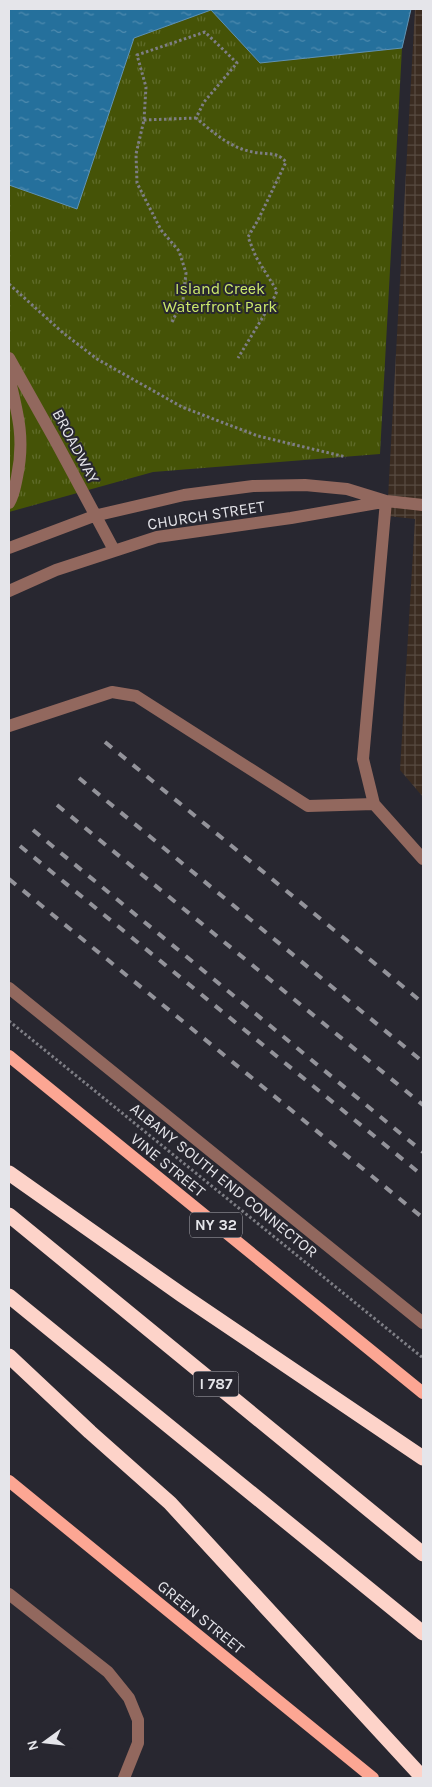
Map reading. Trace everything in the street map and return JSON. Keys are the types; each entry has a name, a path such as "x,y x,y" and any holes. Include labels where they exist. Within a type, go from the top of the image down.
{"highway":[{"path":"9,1173 182,1295 423,1458"},
{"name":"I 787","path":"9,1215 423,1554"},
{"path":"9,1296 423,1633"},
{"path":"9,1356 90,1432 170,1503 423,1778"}],"main road":[{"name":"VINE STREET","path":"9,1056 423,1394"},
{"name":"GREEN STREET","path":"9,1481 373,1778"}],"street":[{"name":"BROADWAY","path":"9,358 114,550"},
{"path":"9,377 20,424 21,457 13,497 9,503"},
{"name":"CHURCH STREET","path":"9,548 94,516 184,495 253,486 305,485 347,489 386,501 423,504"},
{"name":"CHURCH STREET","path":"9,591 56,570 157,537 291,518 386,501"},
{"path":"386,501 363,759 374,804 423,859"},
{"path":"9,726 112,692 136,696 308,806 374,804"},
{"path":"9,988 423,1323"},
{"path":"9,1594 108,1672 129,1698 138,1720 138,1743 124,1778"}],"path":[{"path":"172,322 183,300 186,273 179,251 161,230 137,183 136,154 144,120 146,87 137,55 206,32 237,62 204,102 196,118"},
{"path":"144,120 196,118 220,138 239,149 280,155 286,162 248,237 256,257 277,291 238,358"},
{"path":"9,284 62,332 97,359 182,407 258,436 346,457"},
{"name":"ALBANY SOUTH END CONNECTOR","path":"9,1021 423,1358"}],"shaded area":[{"path":"415,9 423,9 423,797 400,770 415,519 387,516"}],"green space":[{"name":"Island Creek Waterfront Park","path":"211,10 260,63 402,48 380,454 153,472 9,512 9,185 77,209 134,38"}],"water":[{"path":"9,9 411,9 402,48 260,63 211,10 134,38 77,209 9,185"}],"railway":[{"path":"105,742 423,1003"},
{"path":"79,778 423,1062"},
{"path":"57,805 423,1105"},
{"path":"33,830 423,1152"},
{"path":"20,846 423,1176"},
{"path":"9,879 423,1218"}]}
